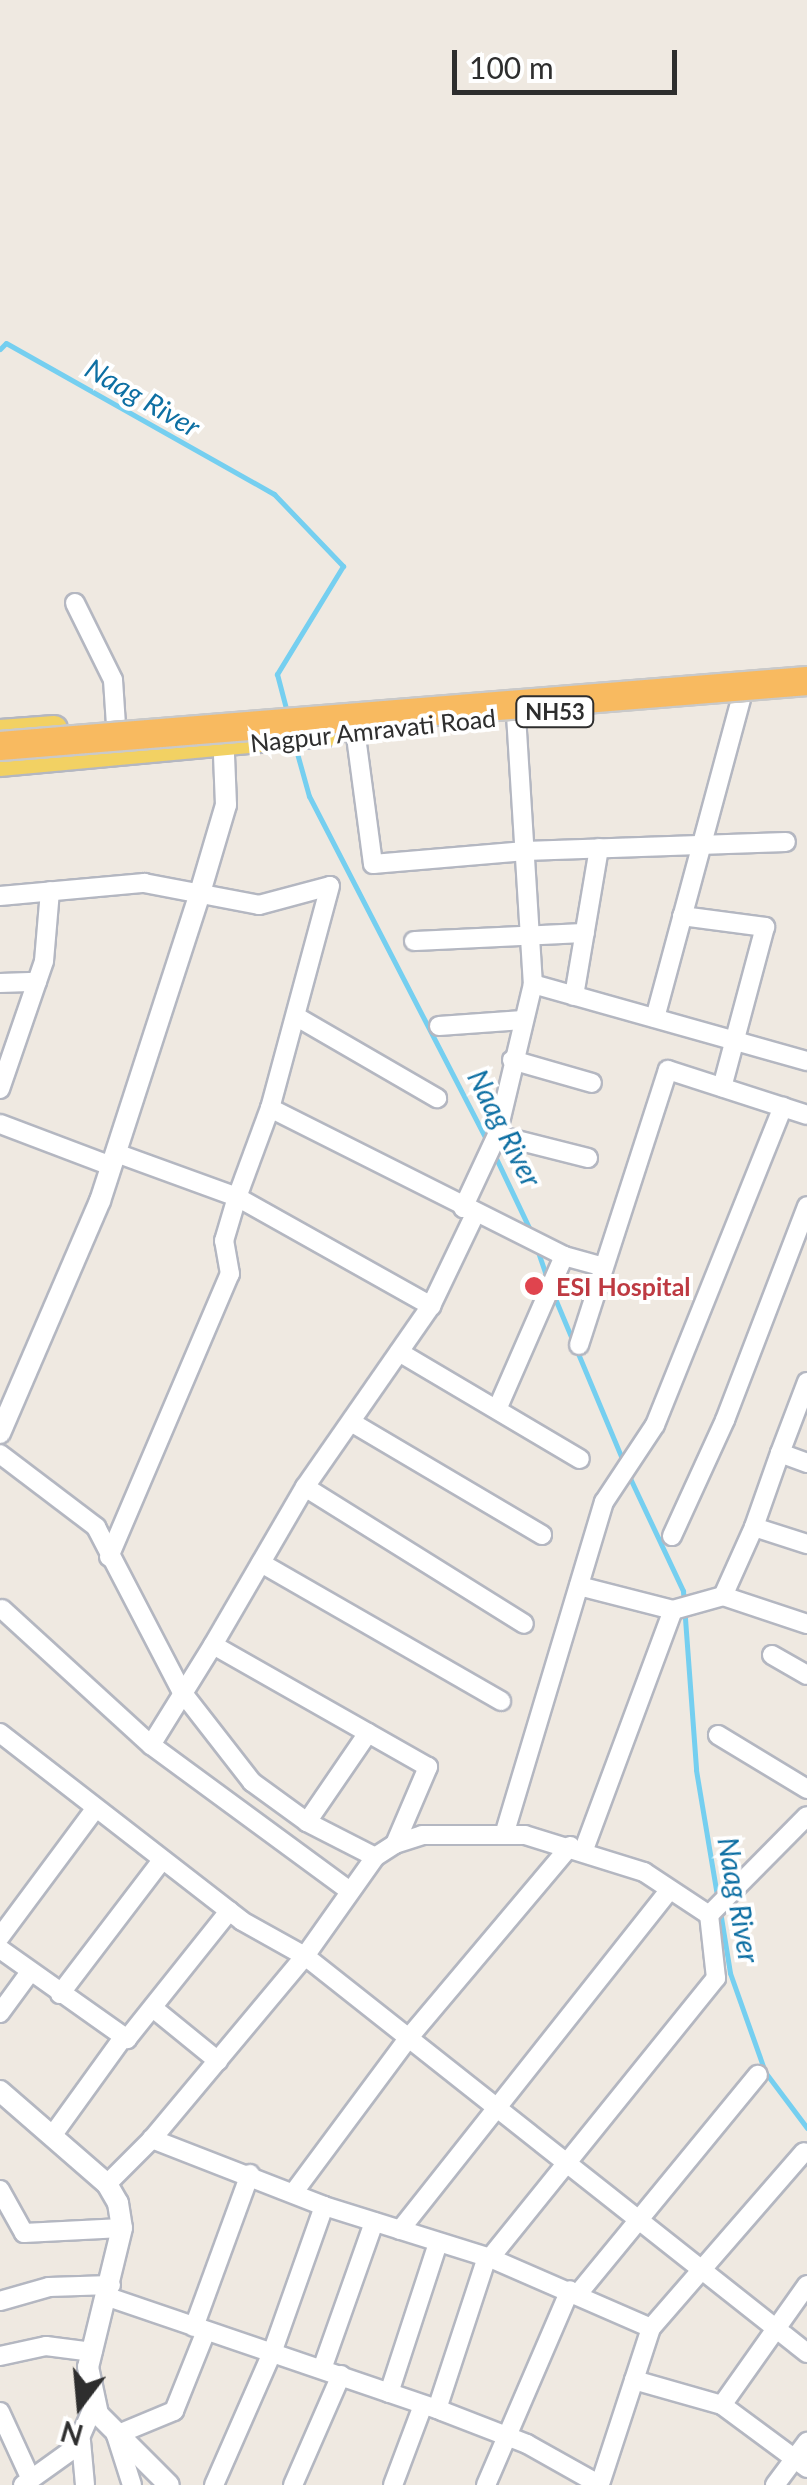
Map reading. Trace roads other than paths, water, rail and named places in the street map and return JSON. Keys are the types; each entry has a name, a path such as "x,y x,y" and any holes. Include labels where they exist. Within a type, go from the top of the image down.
{"highway":[{"path":"0,746 807,681"}],"main road":[{"name":"Nagpur Amravati Road","path":"0,763 226,746 290,725 807,673"},
{"name":"Nagpur Amravati Road","path":"0,732 220,720 356,729 807,694"}],"street":[{"path":"75,604 112,680 116,725"},
{"path":"655,1018 741,699"},
{"path":"151,1745 305,1487 432,1306 469,1211 483,1160 495,1138 533,984 516,714"},
{"path":"0,1432 114,1159 199,896 226,805 226,746 220,720"},
{"path":"356,729 372,864 526,851 786,842"},
{"path":"574,996 600,848"},
{"path":"0,896 144,884 259,905 330,886 270,1108 224,1240 230,1274 109,1557"},
{"path":"0,1089 37,982 50,891"},
{"path":"682,916 764,928 722,1087"},
{"path":"414,941 585,933"},
{"path":"0,982 37,982"},
{"path":"533,984 807,1061"},
{"path":"297,1017 437,1098"},
{"path":"439,1026 523,1020"},
{"path":"512,1060 592,1083"},
{"path":"579,1345 668,1070 807,1115"},
{"path":"504,1835 604,1502 628,1468 737,1232 782,1107"},
{"path":"270,1108 469,1211 564,1256 604,1267"},
{"path":"0,1124 236,1197 432,1306"},
{"path":"495,1138 588,1158"},
{"path":"672,1536 725,1420 807,1206"},
{"path":"497,1409 564,1256"},
{"path":"400,1352 580,1459"},
{"path":"718,1598 754,1527 807,1382"},
{"path":"351,1422 542,1535"},
{"path":"0,1454 96,1527 182,1692 252,1782 307,1822 375,1857"},
{"path":"780,1454 807,1463"},
{"path":"305,1487 524,1624"},
{"path":"754,1527 807,1544"},
{"path":"261,1564 501,1701"},
{"path":"579,1586 676,1609 718,1598 807,1624"},
{"path":"2,1609 151,1745 350,1891"},
{"path":"294,2192 406,2040 577,1848 676,1609"},
{"path":"214,1645 428,1767 395,1844"},
{"path":"772,1655 807,1675"},
{"path":"0,1733 229,1911 305,1956 406,2040 807,2353"},
{"path":"307,1822 368,1733"},
{"path":"718,1735 807,1790"},
{"path":"0,1937 94,1808"},
{"path":"393,2485 430,2407 488,2257 718,1973 714,1912 776,1840 807,1816"},
{"path":"107,2184 152,2139 305,1956 375,1857 395,1844 422,1835 504,1835 577,1848 644,1872 669,1890 714,1912"},
{"path":"60,1994 162,1860"},
{"path":"400,2230 669,1890"},
{"path":"52,2136 122,2039 153,2008 229,1911"},
{"path":"0,1949 122,2039"},
{"path":"0,2013 30,1972"},
{"path":"153,2008 218,2060"},
{"path":"486,2485 574,2292 758,2074"},
{"path":"0,2091 107,2184 122,2228 110,2291 88,2367 96,2403 116,2435 132,2485"},
{"path":"152,2139 324,2206 488,2257 651,2328"},
{"path":"0,2301 49,2287 110,2291 200,2329 507,2436 601,2483 651,2328 804,2152"},
{"path":"116,2435 174,2411 250,2174"},
{"path":"0,2190 24,2232 122,2228"},
{"path":"214,2485 272,2352 324,2206"},
{"path":"322,2369 374,2222"},
{"path":"390,2393 438,2243"},
{"path":"722,2405 807,2286"},
{"path":"0,2356 46,2346 93,2352"},
{"path":"293,2485 340,2376"},
{"path":"634,2380 722,2405 801,2463"},
{"path":"85,2485 81,2441 96,2403"},
{"path":"0,2412 26,2480 81,2441"},
{"path":"116,2435 169,2485"},
{"path":"774,2485 801,2463 807,2442"}],"waterway":[{"name":"Naag River","path":"0,349 6,343 274,494 343,566 277,674 288,716"},
{"name":"Naag River","path":"295,746 309,796 489,1144"},
{"name":"Naag River","path":"494,1154 532,1234"},
{"name":"Naag River","path":"537,1249 548,1281"},
{"name":"Naag River","path":"554,1296 623,1461"},
{"name":"Naag River","path":"629,1476 683,1591 696,1770 718,1901"},
{"name":"Naag River","path":"720,1911 730,1973 765,2072 807,2128"}],"place":[{"name":"ESI Hospital","path":"534,1286"}]}
